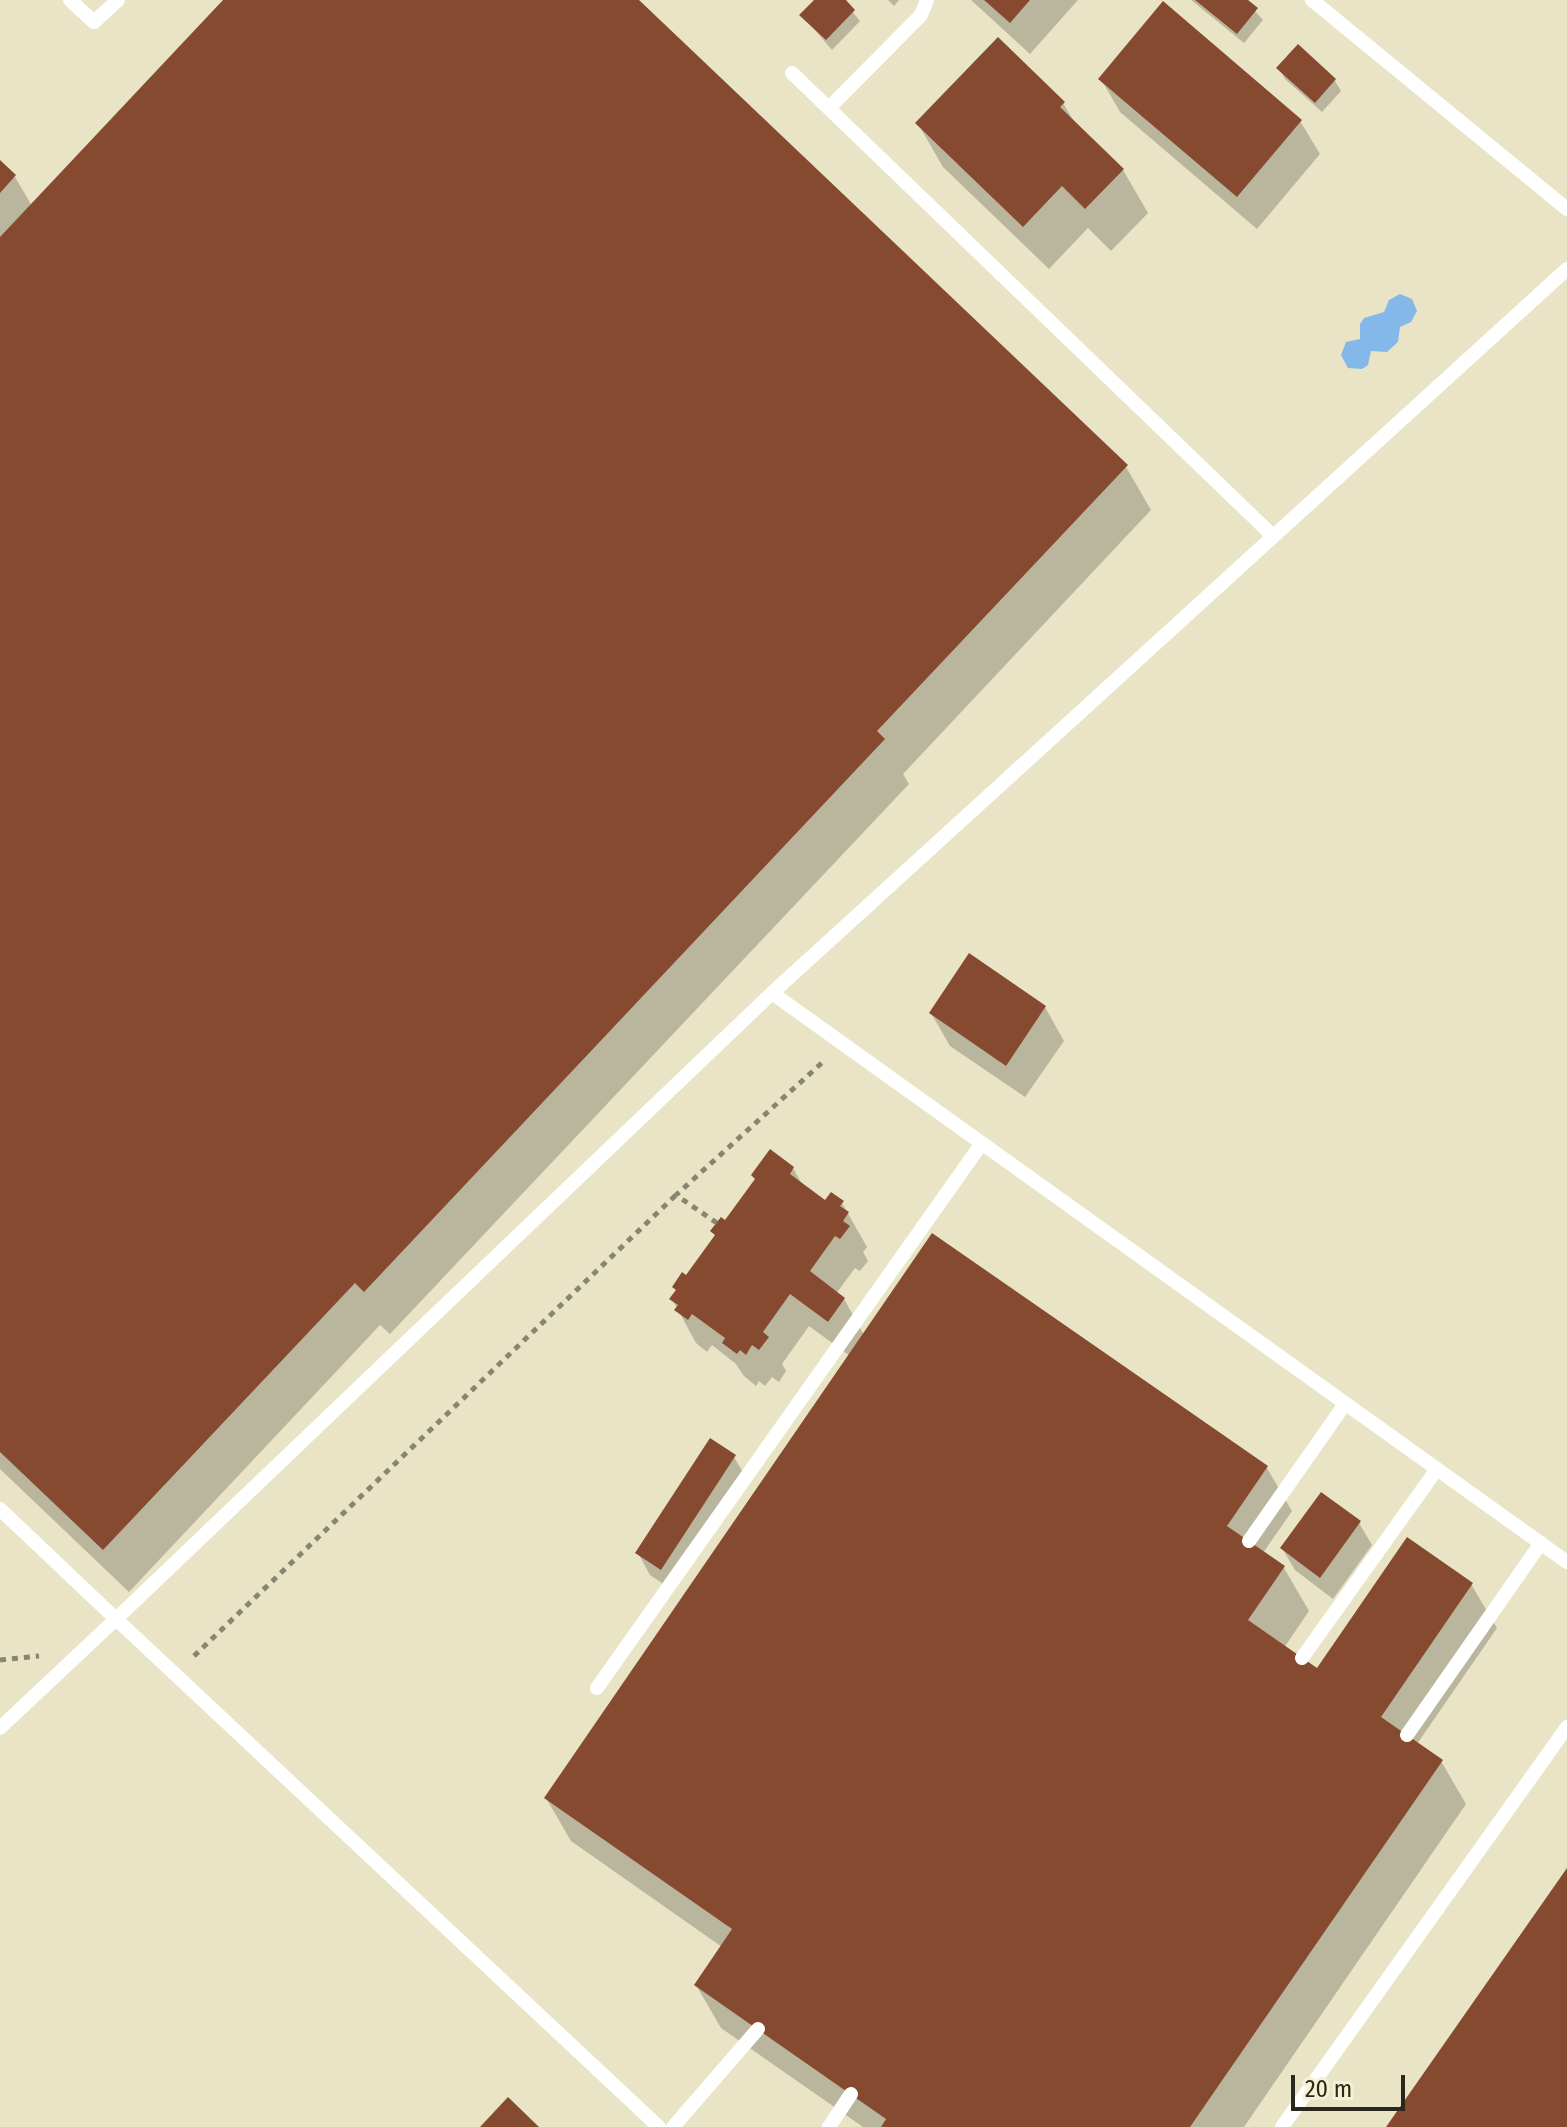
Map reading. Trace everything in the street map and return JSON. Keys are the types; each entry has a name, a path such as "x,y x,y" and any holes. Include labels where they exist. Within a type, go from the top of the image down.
{"lane":[{"path":"70,0 94,22 118,0"},
{"path":"829,108 921,15 927,0"},
{"path":"1312,0 1567,209"},
{"path":"792,73 1273,536"},
{"path":"0,1728 772,993 1567,269"},
{"path":"772,993 1567,1562"},
{"path":"597,1688 982,1143"},
{"path":"1249,1541 1345,1404"},
{"path":"1302,1658 1437,1469"},
{"path":"0,1509 659,2127"},
{"path":"1407,1735 1541,1543"},
{"path":"1282,2127 1567,1727"},
{"path":"673,2127 758,2029"},
{"path":"829,2127 851,2094"}],"path":[{"path":"175,1674 676,1195 843,1044"},
{"path":"676,1195 717,1223"}],"water":[{"path":"1400,294 1412,299 1417,311 1411,322 1400,327 1398,342 1387,352 1371,351 1368,365 1362,369 1348,368 1341,355 1346,342 1360,339 1360,324 1364,318 1384,312 1389,300"}],"building":[{"path":"223,0 639,0 1128,465 877,731 885,739 364,1292 355,1283 103,1550 0,1452 0,237"},
{"path":"814,0 846,0 855,10 826,40 799,15"},
{"path":"984,0 1030,0 1010,23"},
{"path":"1195,0 1248,0 1258,8 1237,34"},
{"path":"1163,1 1302,120 1237,197 1098,79"},
{"path":"998,37 1065,102 1060,107 1124,169 1085,209 1062,186 1023,227 915,123"},
{"path":"1298,44 1336,79 1315,103 1276,68"},
{"path":"0,160 16,175 0,193"},
{"path":"969,953 1046,1006 1006,1066 929,1013"},
{"path":"770,1149 794,1167 790,1174 825,1200 831,1192 844,1201 840,1206 849,1212 843,1221 850,1226 840,1239 835,1236 810,1271 845,1298 828,1322 790,1294 763,1332 769,1337 759,1350 752,1345 746,1355 740,1350 737,1354 722,1343 725,1338 692,1314 688,1320 674,1310 678,1305 669,1299 676,1290 672,1287 682,1272 686,1275 715,1235 710,1231 721,1217 725,1220 755,1179 751,1175"},
{"path":"932,1233 1268,1466 1227,1526 1285,1566 1248,1620 1317,1668 1407,1537 1473,1583 1381,1717 1443,1760 1190,2127 881,2127 886,2119 694,1985 732,1929 544,1798"},
{"path":"710,1438 736,1455 661,1570 635,1553"},
{"path":"1321,1492 1361,1521 1320,1578 1280,1548"},
{"path":"1567,1868 1567,2127 1386,2127"},
{"path":"508,2097 539,2127 480,2127"}]}
